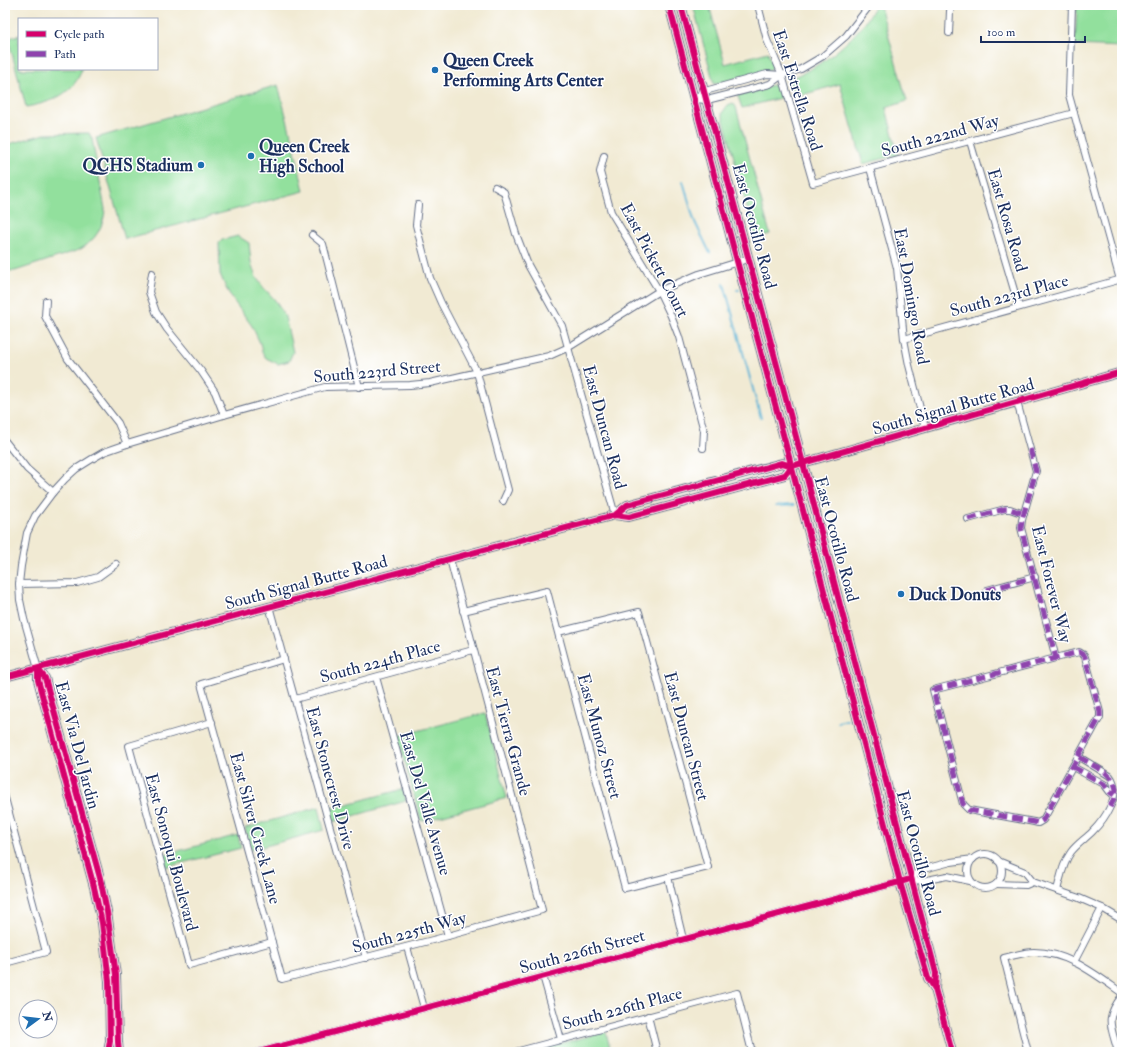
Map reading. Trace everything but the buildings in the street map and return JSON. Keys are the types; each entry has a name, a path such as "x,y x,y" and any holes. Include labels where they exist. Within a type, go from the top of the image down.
{"street":[{"name":"East Ocotillo Road","path":"669,5 792,466 900,882 928,978 935,989 952,1052"},
{"name":"East Ocotillo Road","path":"681,5 708,100 748,259 803,463 936,973 935,989"},
{"name":"East Estrella Road","path":"758,5 767,40 782,75 813,184"},
{"path":"694,99 708,100 770,84 782,75 801,69 823,56 846,36 870,5"},
{"path":"949,33 950,11 954,5"},
{"path":"1072,5 1069,95 1121,279"},
{"path":"694,99 705,91 767,74 782,75"},
{"name":"South 222nd Way","path":"813,184 1074,113"},
{"name":"East Rosa Road","path":"970,141 1019,307"},
{"name":"East Pickett Court","path":"604,156 600,172 612,212 659,291 679,337 704,431 703,448"},
{"name":"East Domingo Road","path":"870,168 896,268 908,365 925,428"},
{"name":"East Duncan Road","path":"496,187 504,192 516,234 528,265 562,326 615,515"},
{"path":"418,205 416,225 430,278 441,303 477,372 508,490 503,501"},
{"path":"312,235 323,244 359,387"},
{"name":"South 223rd Street","path":"53,492 65,479 86,462 104,452 224,415 324,388 430,383 549,356 569,347 659,291 699,274 748,259"},
{"path":"152,273 149,292 156,312 202,371 215,392 224,415"},
{"name":"South 223rd Place","path":"904,338 1121,279"},
{"path":"46,301 46,316 68,359 118,423 126,444"},
{"name":"South Signal Butte Road","path":"615,515 627,505 782,463 792,466 1122,372"},
{"name":"East Forever Way","path":"1017,402 1036,471 1021,528 1056,658"},
{"path":"5,441 27,469 53,492"},
{"name":"South Signal Butte Road","path":"5,678 269,606 615,515 629,517 785,475 792,466"},
{"name":"East Via Del Jardin","path":"53,492 35,516 28,533 19,584 20,600 38,669 38,680 102,923 108,981 110,1041 108,1052"},
{"path":"968,519 1005,509 1010,509 1024,514"},
{"name":"East Tierra Grande","path":"450,559 542,910"},
{"path":"19,584 77,583 98,577 116,564"},
{"path":"987,590 1035,577"},
{"name":"East Munoz Street","path":"463,611 547,591 625,888 668,877"},
{"name":"East Stonecrest Drive","path":"269,606 366,958"},
{"name":"East Duncan Street","path":"558,632 639,612 708,867 668,877"},
{"name":"South 224th Place","path":"295,699 473,650"},
{"name":"East Forever Way","path":"1082,653 1085,657 1100,715 1079,757 1046,815 1040,822 1034,822 969,810 963,804 933,690 1056,658 1082,653"},
{"name":"East Silver Creek Lane","path":"282,980 201,684 284,659"},
{"name":"East Via Del Jardin","path":"38,669 45,678 108,912 116,975 119,1052"},
{"name":"East Del Valle Avenue","path":"376,677 448,936"},
{"name":"East Sonoqui Boulevard","path":"212,722 129,746 189,965 272,942"},
{"path":"1057,890 1067,859 1075,847 1099,824 1112,804 1115,792 1115,785 1110,776 1079,757"},
{"path":"1073,767 1104,784 1114,795"},
{"path":"5,798 46,952 5,963"},
{"path":"970,881 967,870 969,864 973,859 981,854 986,854 1024,872 1033,882 1102,908 1122,920"},
{"path":"911,879 920,870 951,862 973,859"},
{"path":"911,879 922,881 947,876 970,881 978,888 983,889 993,887 1000,880 1002,870 998,860"},
{"path":"668,877 683,939"},
{"name":"South 226th Street","path":"259,1052 911,879"},
{"path":"997,884 1026,885 1033,882"},
{"path":"1074,962 1102,908"},
{"name":"South 225th Way","path":"282,980 542,910"},
{"path":"408,947 424,1008"},
{"path":"1028,1052 1004,958 1032,952 1049,953 1074,962 1122,992"},
{"path":"543,976 561,1039"},
{"name":"South 226th Place","path":"515,1052 737,993 752,1052"},
{"path":"1118,1052 1110,1021 1113,1007 1122,996"},
{"path":"648,1016 657,1052"}],"green space":[{"path":"693,5 709,5 725,64 768,52 773,66 770,70 714,84"},
{"path":"876,5 880,6 907,101 886,108 898,155 863,164 840,84 795,97 789,80 819,64 836,52 865,22"},
{"path":"1077,5 1122,5 1122,47 1075,45"},
{"path":"18,35 18,70 82,70 78,78 67,91 60,96 44,103 26,107 9,42 12,37"},
{"name":"QCHS Stadium","path":"278,85 292,137 304,191 125,239 96,138"},
{"path":"773,85 779,89 780,98 742,108 737,94"},
{"path":"733,103 736,107 770,234 755,238 722,113 728,105"},
{"path":"89,133 92,139 105,209 101,228 90,242 79,250 15,271 10,271 5,262 5,145 45,134"},
{"path":"238,236 249,243 251,263 256,277 275,300 285,317 293,352 289,361 278,364 266,358 262,352 260,343 252,326 233,300 220,274 219,243 222,240"},
{"path":"485,713 507,798 421,821 398,736"},
{"path":"403,789 406,801 332,822 329,809"},
{"path":"319,807 324,830 251,850 245,828"},
{"path":"238,835 241,848 166,867 163,855"},
{"path":"606,1032 611,1052 527,1052"}],"waterway":[{"path":"683,181 694,220 710,253"},
{"path":"724,284 761,418"},
{"path":"776,506 794,505"},
{"path":"838,722 847,720"}],"marked path":[{"path":"1030,449 1036,471 1021,528 1056,658"},
{"path":"968,519 1005,509 1010,509 1024,514"},
{"path":"987,590 1035,577"},
{"path":"1079,652 1085,657 1100,712 1100,717 1043,820 1038,823 969,810 963,804 933,690 1079,652"},
{"path":"1079,757 1105,772 1113,780 1116,789 1109,809"},
{"path":"1073,767 1104,784 1114,795"}],"cycle path":[{"path":"669,5 900,882 928,978 935,989 952,1052"},
{"path":"681,5 803,463 936,973 935,989"},
{"path":"615,515 627,505 782,463 792,466 1122,372"},
{"path":"5,677 615,515 629,517 785,475 792,466"},
{"path":"38,669 45,678 100,878 107,912 116,975 119,1052"},
{"path":"38,669 38,680 94,887 102,923 109,981 110,1041 108,1052"},
{"path":"259,1052 907,880"}],"place":[{"name":"Queen Creek Performing Arts Center","path":"435,70"},
{"name":"Queen Creek High School","path":"251,156"},
{"name":"QCHS Stadium","path":"201,165"},
{"name":"Duck Donuts","path":"901,594"}]}
